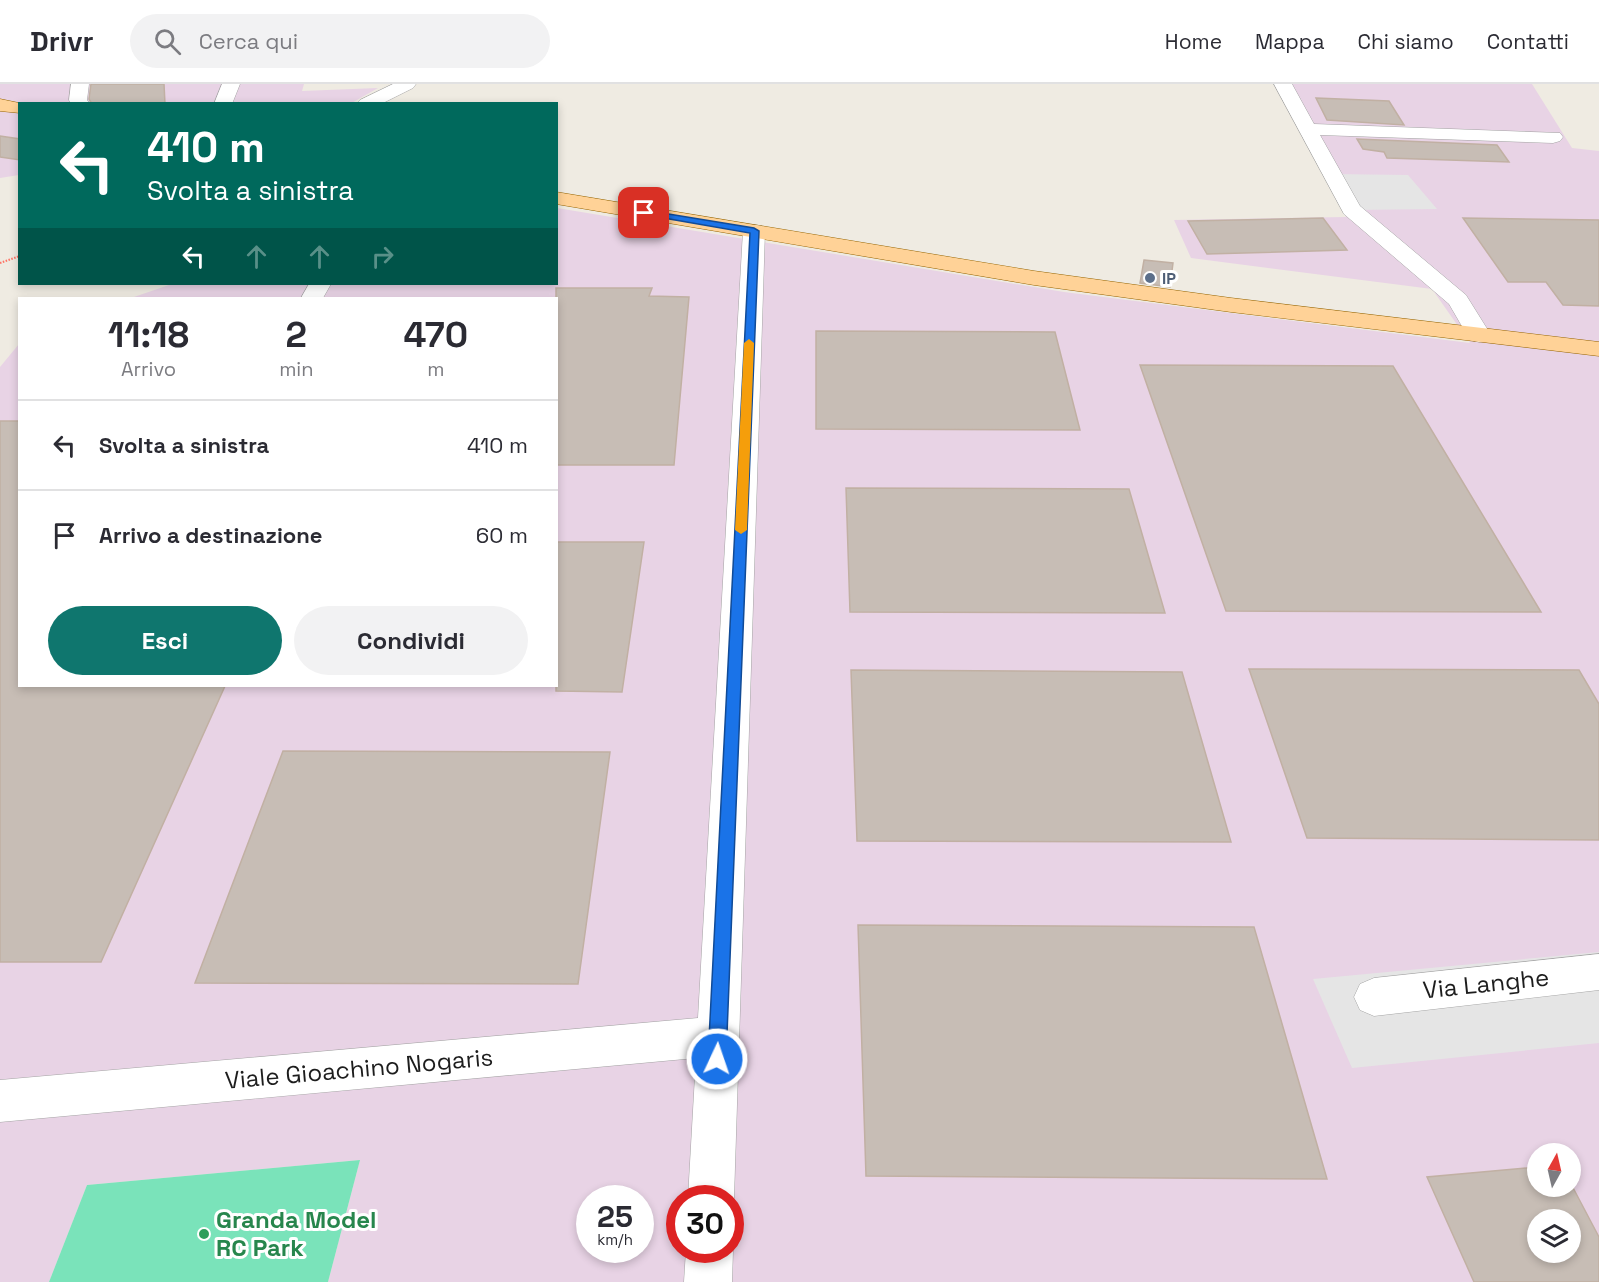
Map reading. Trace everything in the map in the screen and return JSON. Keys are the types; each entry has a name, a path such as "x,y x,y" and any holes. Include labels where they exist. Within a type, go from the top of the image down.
{"main road":[{"path":"0,105 18,108"},
{"path":"558,198 1034,278 1231,305 1599,350"}],"street":[{"path":"80,84 80,102"},
{"path":"224,102 231,84"},
{"path":"370,102 407,84"},
{"path":"1283,84 1351,210 1458,300 1479,335"},
{"path":"1307,129 1553,137"},
{"path":"712,1185 754,231"},
{"name":"Via Langhe","path":"1374,997 1599,972"},
{"name":"Viale Gioachino Nogaris","path":"0,1101 718,1036"},
{"path":"708,1282 709,1263"}],"path":[{"path":"0,263 18,257"}],"shaded area":[{"path":"0,84 304,84 302,91 378,88 354,102 18,102 18,175 0,178"},
{"path":"1278,84 1532,84 1572,148 1599,151 1599,1282 328,1282 360,1160 87,1185 49,1282 0,1282 0,367 18,345 18,687 558,687 558,297 134,297 169,285 558,285 558,208 1064,292 1470,343 1432,289 1191,258 1174,220 1346,217"},
{"path":"1330,174 1408,175 1437,209 1351,210"},
{"path":"1599,952 1599,1043 1352,1068 1313,979"}],"green space":[{"name":"Granda Model RC Park","path":"360,1160 328,1282 49,1282 87,1185"}],"building":[{"path":"91,84 164,84 165,102 91,102 89,99"},
{"path":"1316,98 1389,101 1404,125 1327,120"},
{"path":"0,136 18,139 18,160 0,157"},
{"path":"1357,139 1497,145 1509,162 1387,158 1384,152 1363,149"},
{"path":"1323,218 1347,250 1207,254 1188,221"},
{"path":"1463,218 1599,220 1599,306 1563,305 1546,282 1508,282"},
{"path":"1144,260 1173,263 1170,287 1140,283"},
{"path":"556,288 652,288 649,296 689,297 674,465 558,465 558,297 556,297"},
{"path":"816,331 1055,332 1080,430 816,429"},
{"path":"1140,365 1393,366 1541,612 1226,611"},
{"path":"0,421 18,421 18,687 225,687 101,962 0,962"},
{"path":"846,488 1129,489 1165,613 850,612"},
{"path":"558,542 644,542 622,692 556,691 558,687"},
{"path":"1249,669 1579,670 1599,704 1599,840 1307,838"},
{"path":"851,670 1182,672 1231,842 857,841"},
{"path":"283,751 610,752 578,984 195,983"},
{"path":"858,925 1254,927 1327,1179 866,1176"},
{"path":"1527,1168 1527,1197 1578,1197 1599,1237 1599,1282 1474,1282 1427,1177"}],"slow traffic":[{"path":"741,530 749,343"}],"place":[{"name":"IP","path":"1150,278"},
{"name":"Granda Model RC Park","path":"204,1234"}],"route":[{"path":"644,213 754,231 717,1059"}]}
